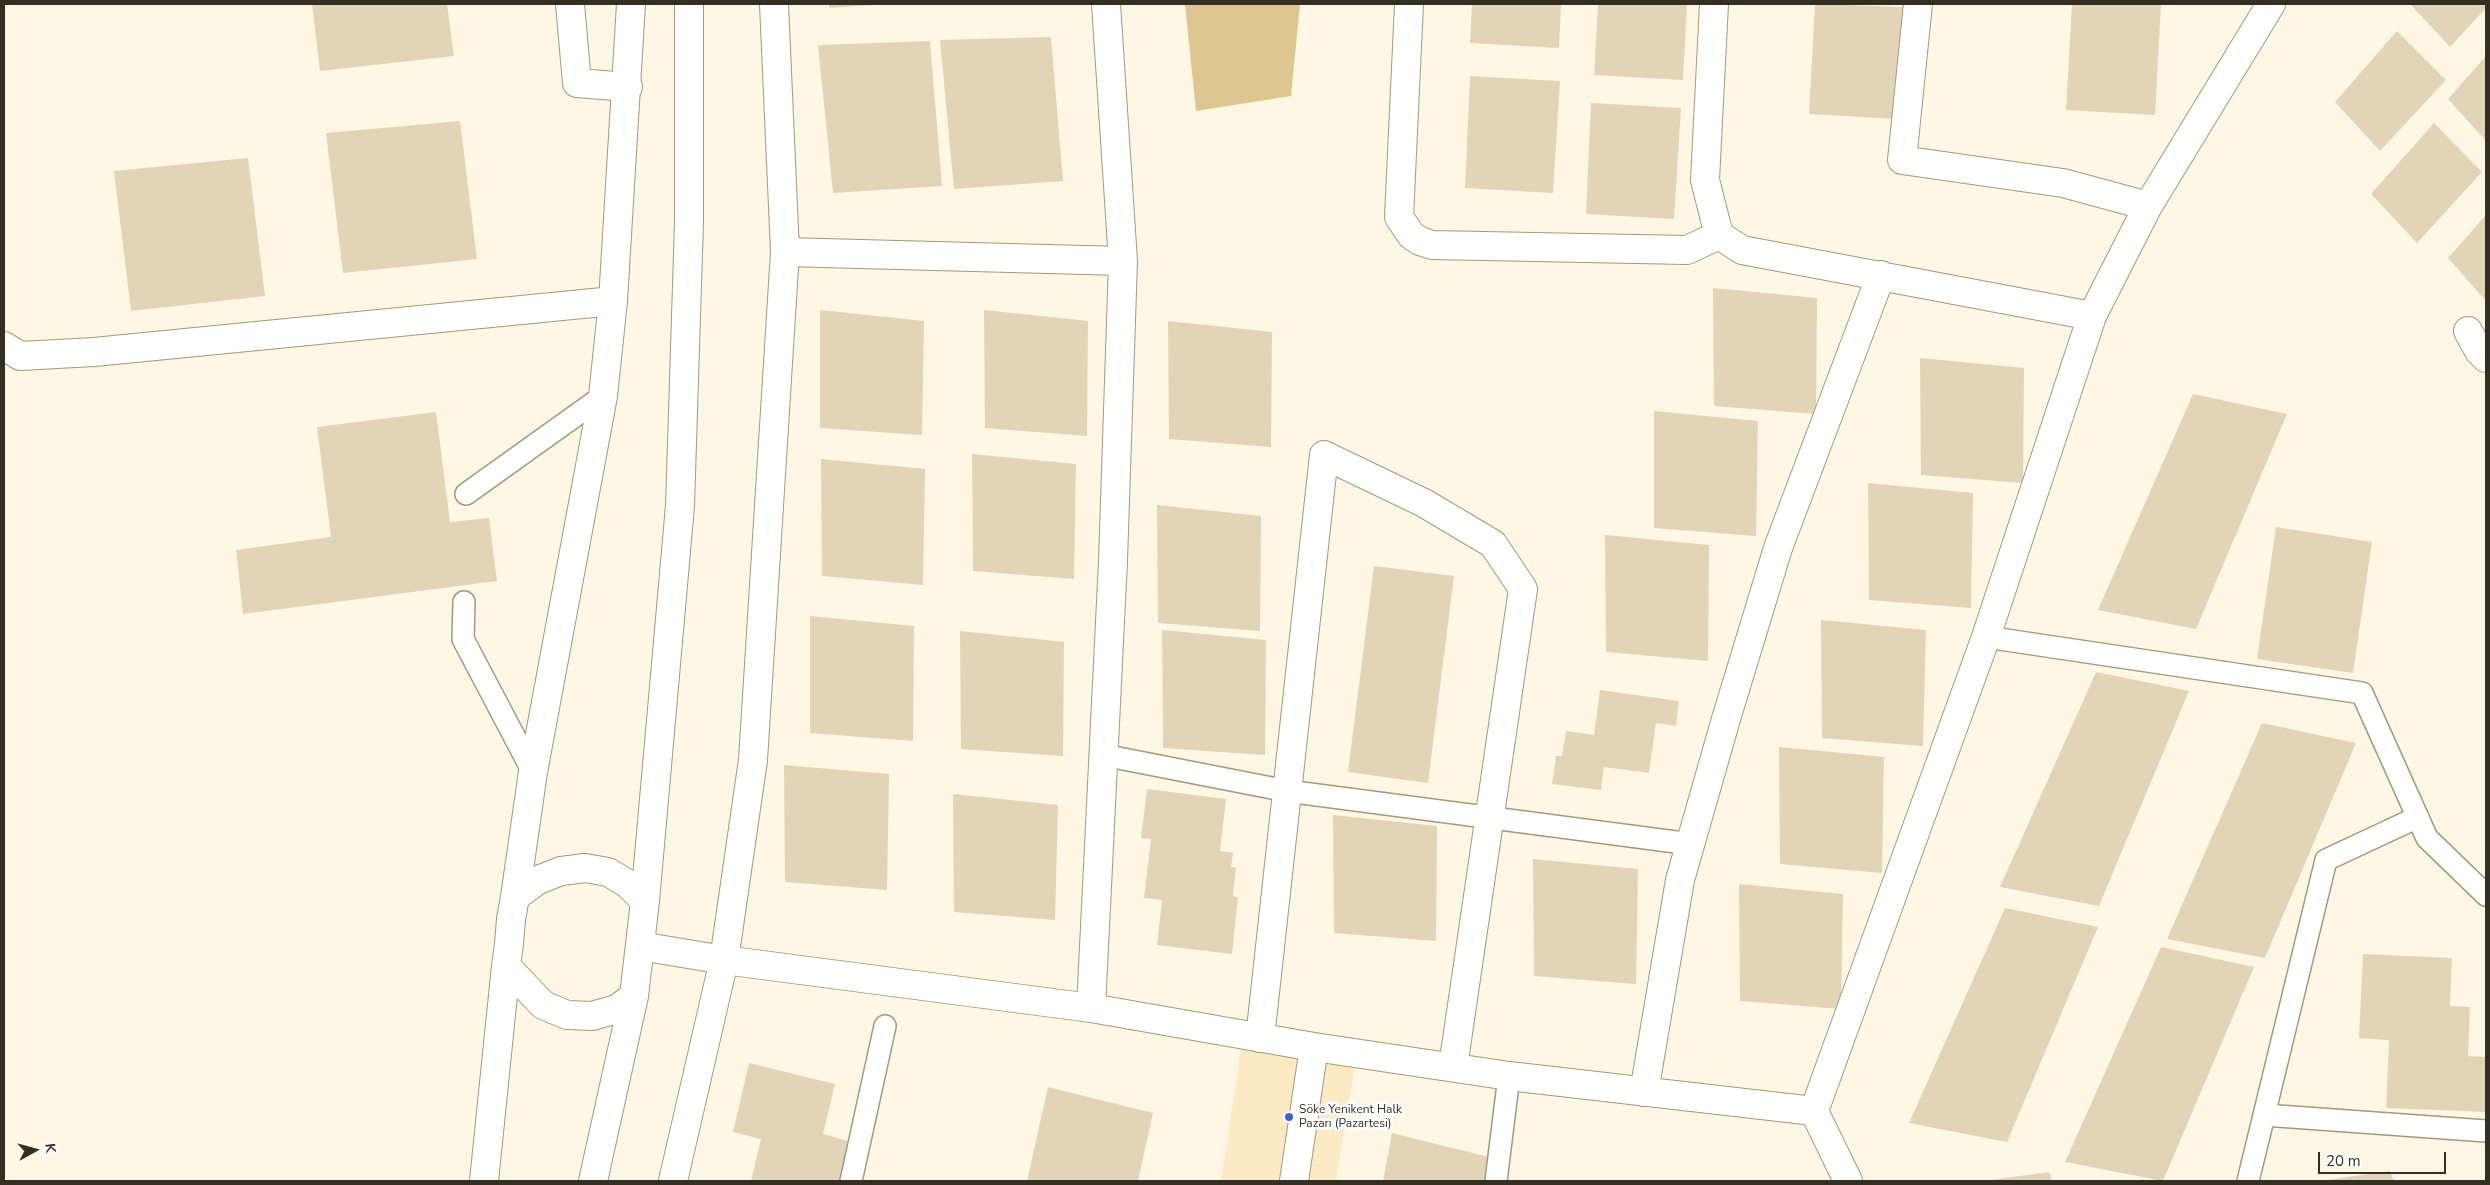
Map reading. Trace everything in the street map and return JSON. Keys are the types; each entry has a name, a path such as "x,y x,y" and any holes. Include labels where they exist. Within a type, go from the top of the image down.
{"street":[{"path":"570,4 577,83 628,87"},
{"path":"484,1181 506,966 533,772 603,396 613,301 628,87 631,4"},
{"path":"592,1181 634,996 645,901 680,506 689,222 689,4"},
{"path":"673,1181 724,960 753,760 786,252 774,4"},
{"path":"1091,1008 1113,561 1123,261 1106,4"},
{"path":"1408,4 1399,217 1411,235 1420,241 1432,245 1687,250 1719,236"},
{"path":"1714,4 1705,180 1719,236 1742,250 2092,316"},
{"path":"1918,4 1902,160 2063,183 2148,206"},
{"path":"1848,1181 1814,1112 1986,637 2092,316 2148,206 2271,4"},
{"path":"786,252 1123,261"},
{"path":"1644,1092 1680,880 1778,548 1881,275"},
{"path":"4,346 20,356 94,352 613,301"},
{"path":"2468,331 2479,351 2486,358"},
{"path":"1260,1038 1324,455 1424,503 1493,544 1523,589 1453,1067"},
{"path":"515,898 538,880 561,871 585,868 608,872 628,884 645,901"},
{"path":"640,946 724,960 1091,1008 1314,1047 1509,1076 1814,1112"},
{"path":"506,966 543,1005 567,1015 592,1016 617,1009 634,996"},
{"path":"1294,1181 1314,1047"}],"lane":[{"path":"466,494 603,396"},
{"path":"464,602 462,639 533,772"},
{"path":"1986,637 2362,693 2427,838 2486,895"},
{"path":"1103,755 1287,791 1490,816 1691,844"},
{"path":"2248,1181 2326,860 2418,817"},
{"path":"851,1181 885,1026"},
{"path":"1496,1181 1509,1076"},
{"path":"2264,1115 2486,1130"}],"shaded area":[{"path":"1185,4 1300,4 1291,96 1196,111"},
{"name":"Söke Yenikent Halk Pazarı (Pazartesi)","path":"1243,1035 1357,1053 1336,1181 1221,1181"}],"building":[{"path":"312,4 447,4 454,56 320,71"},
{"path":"829,4 873,4 873,5 829,8"},
{"path":"1472,4 1561,4 1559,48 1470,43"},
{"path":"1598,4 1687,4 1683,80 1594,75"},
{"path":"1815,4 1904,7 1898,119 1809,114"},
{"path":"2072,4 2161,4 2155,115 2066,110"},
{"path":"2410,4 2486,4 2486,8 2450,47"},
{"path":"2397,31 2446,80 2380,151 2335,102"},
{"path":"1051,37 1063,181 954,189 940,40"},
{"path":"930,41 942,186 833,193 818,45"},
{"path":"2486,56 2486,141 2448,99"},
{"path":"1470,76 1560,81 1553,193 1465,188"},
{"path":"1591,103 1681,108 1674,219 1586,214"},
{"path":"460,121 477,259 343,273 326,133"},
{"path":"2434,123 2482,172 2417,243 2371,194"},
{"path":"248,158 265,296 131,311 114,171"},
{"path":"2486,215 2486,301 2448,258"},
{"path":"1713,288 1817,298 1816,414 1714,406"},
{"path":"820,310 924,321 922,435 820,428"},
{"path":"984,310 1088,321 1087,436 985,428"},
{"path":"1168,321 1272,332 1271,447 1169,439"},
{"path":"1920,358 2024,368 2023,483 1921,475"},
{"path":"2193,394 2287,414 2196,629 2098,610"},
{"path":"1654,411 1758,421 1756,536 1654,528"},
{"path":"436,412 450,522 489,518 497,581 243,614 236,550 331,537 317,427"},
{"path":"972,454 1076,464 1074,579 973,571"},
{"path":"821,459 925,469 923,585 822,576"},
{"path":"1868,483 1973,493 1971,608 1869,600"},
{"path":"1157,505 1261,516 1260,631 1158,623"},
{"path":"2276,527 2372,542 2353,673 2257,659"},
{"path":"1605,535 1709,545 1708,661 1606,652"},
{"path":"1374,566 1454,576 1428,783 1348,772"},
{"path":"810,616 914,626 913,741 810,733"},
{"path":"1821,620 1926,630 1923,746 1822,738"},
{"path":"1162,630 1266,640 1265,755 1163,748"},
{"path":"960,631 1064,642 1063,756 961,749"},
{"path":"2096,672 2189,691 2099,906 2000,887"},
{"path":"1600,690 1679,701 1676,726 1656,723 1649,773 1604,767 1601,790 1552,784 1556,756 1562,756 1566,731 1594,735"},
{"path":"2262,723 2356,743 2265,958 2167,939"},
{"path":"1779,747 1884,757 1882,873 1780,864"},
{"path":"784,765 889,774 887,890 785,882"},
{"path":"1147,789 1226,799 1220,851 1233,853 1231,867 1236,867 1233,896 1238,897 1232,954 1157,945 1162,900 1144,898 1151,839 1141,838"},
{"path":"953,794 1058,805 1055,920 954,912"},
{"path":"1333,815 1437,826 1436,941 1334,933"},
{"path":"1533,859 1638,869 1636,984 1534,976"},
{"path":"1739,884 1843,894 1841,1009 1740,1001"},
{"path":"2005,908 2098,927 2007,1142 1909,1123"},
{"path":"2161,947 2254,967 2163,1181 2065,1162"},
{"path":"2363,954 2452,958 2450,1006 2470,1007 2468,1056 2486,1057 2486,1112 2386,1108 2389,1040 2359,1038"},
{"path":"749,1063 835,1084 823,1134 852,1142 843,1181 751,1181 761,1139 733,1132"},
{"path":"1048,1087 1153,1113 1138,1181 1027,1181"},
{"path":"1392,1133 1497,1159 1494,1181 1383,1181"},
{"path":"2390,1171 2394,1181 2326,1181 2326,1180"},
{"path":"2049,1172 2052,1181 1990,1181 1990,1180"}],"place":[{"name":"Söke Yenikent Halk Pazarı (Pazartesi)","path":"1289,1117"}]}
